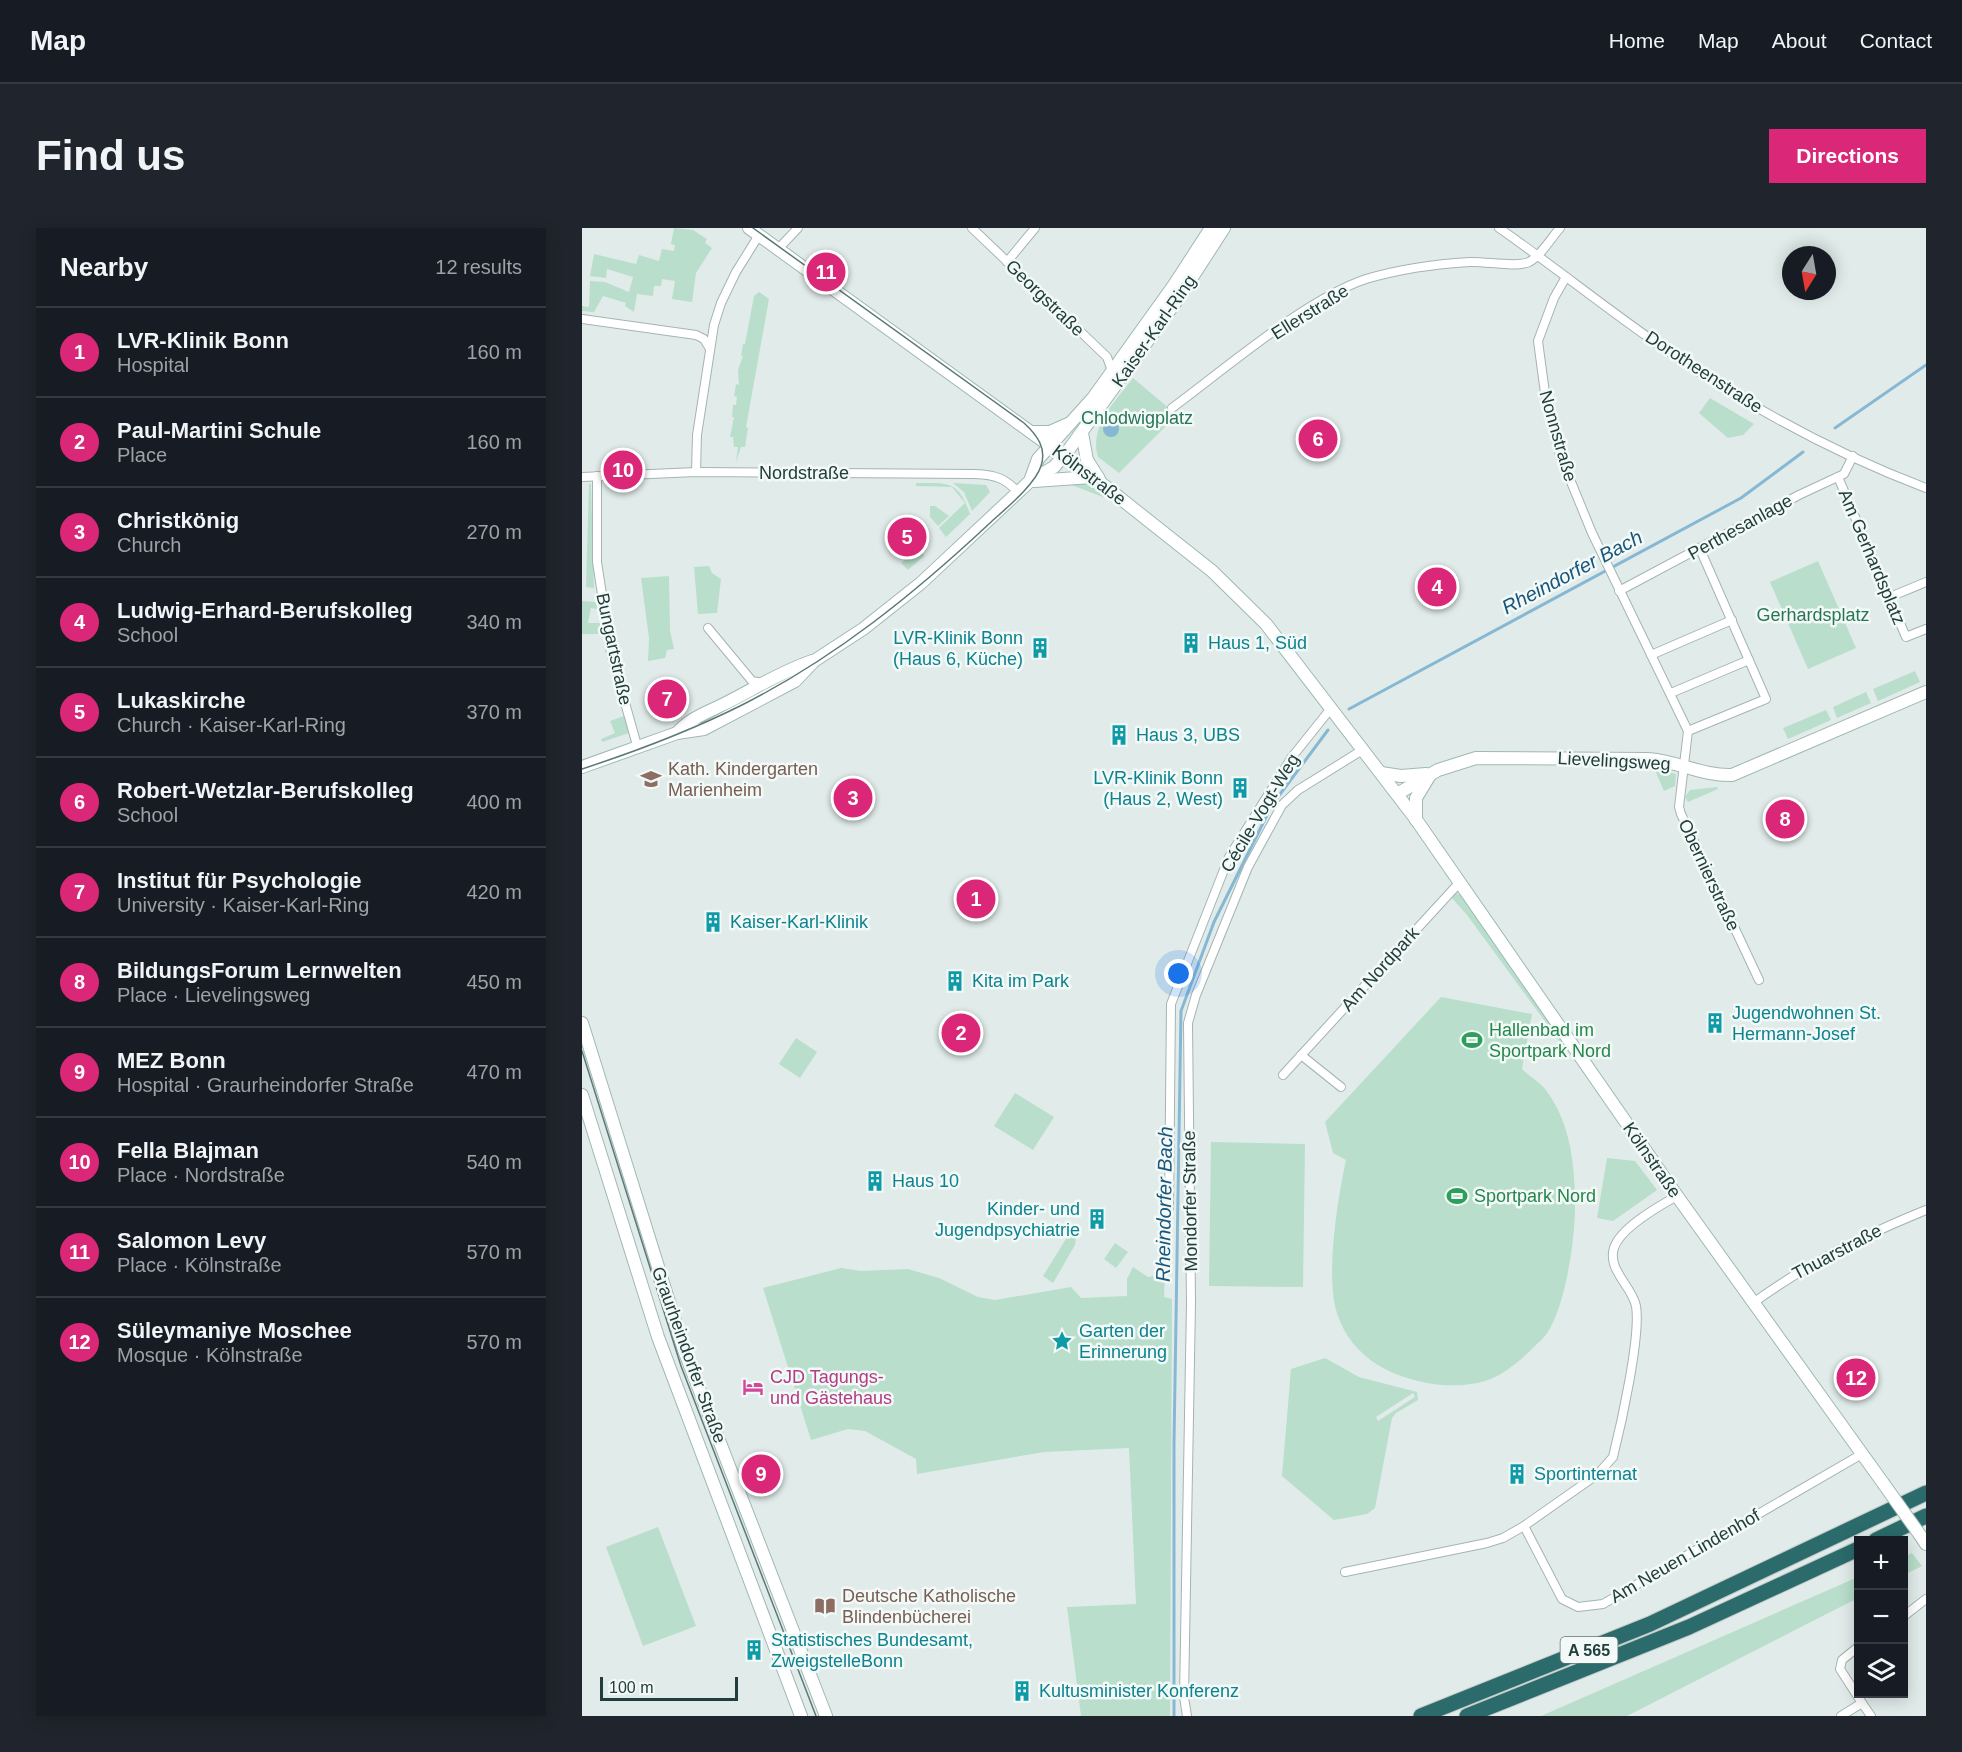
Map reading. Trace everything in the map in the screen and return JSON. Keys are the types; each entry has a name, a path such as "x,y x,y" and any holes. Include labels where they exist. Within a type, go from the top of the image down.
{"highway":[{"name":"A 565","path":"1421,1716 1650,1624 1926,1492"},
{"path":"1884,1536 1926,1516"},
{"name":"A 565","path":"1467,1716 1689,1627 1854,1551"}],"main road":[{"name":"Kaiser-Karl-Ring","path":"1030,482 1038,459 1074,421 1112,371 1211,228"},
{"name":"Kaiser-Karl-Ring","path":"582,767 638,749 677,733 704,729 759,701 795,681 814,661 901,599 1030,482 1053,467 1082,433 1180,296 1224,228"},
{"name":"Kölnstraße","path":"754,232 1097,480 1234,591 1266,624 1332,707 1416,820 1677,1196 1923,1540"},
{"path":"1031,432 1050,432 1074,421"},
{"path":"1030,482 1097,480 1087,460 1082,433"},
{"path":"1062,434 1058,448 1062,456"},
{"path":"1050,447 1056,455 1053,467"},
{"name":"Kaiser-Karl-Ring","path":"677,733 688,721 783,671 814,661"},
{"name":"Lievelingsweg","path":"1397,794 1430,774 1476,758 1648,759 1685,766 1710,774 1732,775 1926,692"},
{"path":"1381,773 1401,776 1430,774"},
{"path":"1416,820 1416,798 1430,774"},
{"name":"Graurheindorfer Straße","path":"582,1023 684,1350 826,1716"},
{"name":"Graurheindorfer Straße","path":"582,1095 658,1337 801,1716"}],"street":[{"path":"779,248 798,228"},
{"name":"Georgstraße","path":"972,228 1107,357 1112,371"},
{"path":"1006,262 1035,228"},
{"name":"Dorotheenstraße","path":"1499,228 1707,376 1780,419 1853,456 1926,488"},
{"path":"1537,255 1560,228"},
{"path":"696,472 696,435 710,349 721,303 754,232"},
{"name":"Ellerstraße","path":"1172,408 1310,309 1363,280 1395,271 1434,265 1472,262 1526,263 1537,255"},
{"name":"Nonnstraße","path":"1566,277 1541,329 1538,351 1560,455 1612,577 1688,731"},
{"path":"582,319 696,335 705,339 710,349"},
{"name":"Perthesanlage","path":"1619,591 1799,495 1844,474 1853,456"},
{"name":"Nordstraße","path":"582,477 696,472 975,474 997,475 1005,479 1019,493"},
{"name":"Bungartstraße","path":"597,476 597,562 611,653 638,749"},
{"name":"Am Gerhardsplatz","path":"1838,477 1906,637 1926,629"},
{"path":"1688,731 1766,699 1700,549"},
{"path":"1890,597 1926,582"},
{"path":"1652,655 1732,620"},
{"path":"708,628 752,681 762,683"},
{"path":"1671,693 1749,660"},
{"name":"Cécile-Vogt-Weg","path":"1169,1208 1171,1004 1229,857 1292,757 1332,707"},
{"name":"Obernierstraße","path":"1688,731 1679,807 1759,980"},
{"name":"Mondorfer Straße","path":"1187,1716 1184,1697 1191,1303 1188,1023 1196,995 1239,888 1281,805 1298,790 1364,749"},
{"name":"Am Nordpark","path":"1282,1075 1459,883"},
{"path":"1301,1055 1341,1087"},
{"path":"1345,1572 1503,1538 1524,1526 1607,1466 1613,1457 1617,1440 1637,1314 1630,1290 1612,1261 1614,1245 1619,1237 1640,1220 1677,1196"},
{"name":"Thuarstraße","path":"1753,1303 1794,1274 1854,1240 1926,1210"},
{"name":"Am Neuen Lindenhof","path":"1524,1526 1562,1599 1578,1607 1588,1608 1603,1604 1644,1581 1862,1454"},
{"path":"1908,1613 1926,1599"},
{"path":"1854,1650 1842,1660 1840,1669 1854,1691"},
{"path":"1859,1698 1871,1716"},
{"path":"1841,1716 1862,1703"}],"green space":[{"path":"674,228 693,230 707,239 705,243 712,248 696,273 692,302 672,299 675,281 662,279 661,286 654,286 653,296 637,294 634,312 625,306 626,303 603,296 594,312 582,311 582,306 589,307 590,281 605,282 629,292 633,277 607,269 606,278 590,276 594,254 636,264 639,255 659,261 662,249 674,251 675,245 671,244"},
{"path":"759,292 769,299 746,427 748,428 745,447 741,447 736,462 738,447 734,447 733,437 730,437 734,417 732,417 733,405 736,405 737,397 734,396 736,384 739,385 738,370 743,356 741,356 743,344 745,344 754,296"},
{"name":"Chlodwigplatz","path":"1133,378 1177,415 1119,473 1098,457 1097,435 1105,415"},
{"path":"1710,398 1754,424 1743,435 1728,438 1699,413"},
{"path":"1086,482 1105,495 1103,497 1069,484"},
{"path":"916,483 951,486 961,495 966,503 970,514 946,537 939,528 965,503 952,487 916,486"},
{"path":"953,483 986,485 990,492 972,511 964,492"},
{"path":"589,484 591,484 594,588 586,587"},
{"path":"930,506 935,506 949,516 938,526 930,517"},
{"path":"920,547 924,556 908,570 901,563"},
{"name":"Gerhardsplatz","path":"1818,561 1856,648 1808,669 1770,582"},
{"path":"709,566 712,573 721,579 717,613 698,614 694,567"},
{"path":"669,576 670,631 674,649 667,650 665,658 648,661 649,638 641,578"},
{"path":"582,601 596,602 597,609 591,608 588,623 600,623 602,634 582,634"},
{"path":"1915,671 1920,682 1878,701 1873,689"},
{"path":"1866,692 1871,703 1837,718 1833,707"},
{"path":"1826,710 1831,720 1788,739 1783,728"},
{"path":"624,716 629,733 602,742 601,739 615,733 610,721"},
{"path":"1654,768 1676,774 1675,786 1664,791"},
{"path":"1717,787 1718,789 1688,802 1685,797 1690,790"},
{"path":"1456,893 1462,895 1567,1046 1566,1050 1467,915 1451,897"},
{"name":"Sportpark Nord","path":"1441,997 1532,1014 1522,1069 1546,1090 1561,1117 1570,1146 1574,1176 1575,1220 1571,1253 1565,1287 1549,1330 1530,1351 1505,1371 1489,1380 1462,1385 1442,1385 1408,1378 1378,1365 1364,1355 1344,1329 1337,1313 1332,1279 1336,1215 1346,1160 1333,1153 1325,1122"},
{"path":"796,1038 817,1052 800,1078 779,1064"},
{"path":"1015,1093 1054,1117 1033,1150 994,1126"},
{"path":"1211,1142 1305,1144 1303,1287 1209,1286"},
{"path":"1607,1158 1635,1161 1657,1190 1613,1221 1597,1218"},
{"path":"1072,1233 1076,1237 1075,1245 1053,1283 1043,1276 1069,1234"},
{"path":"1115,1243 1128,1252 1116,1268 1104,1259"},
{"name":"Garten der Erinnerung","path":"1133,1267 1148,1277 1165,1274 1164,1297 1172,1299 1170,1716 1081,1716 1067,1607 1136,1604 1129,1448 1044,1452 917,1474 916,1459 865,1431 848,1429 811,1440 763,1288 841,1268 861,1271 908,1269 939,1278 978,1297 995,1300 1071,1287 1081,1298 1127,1296 1127,1279"},
{"path":"1325,1358 1359,1377 1417,1392 1418,1400 1396,1413 1392,1418 1375,1508 1367,1514 1334,1520 1282,1476 1291,1369","holes":["1413,1393 1415,1397 1378,1421 1376,1417"]},
{"path":"658,1527 696,1626 643,1646 606,1547"},
{"path":"1912,1553 1922,1566 1908,1573 1908,1555"},
{"path":"1854,1579 1854,1600 1627,1716 1541,1716"}],"water":[{"path":"1111,421 1117,423 1119,429 1117,435 1111,437 1105,435 1103,429 1105,423"}],"waterway":[{"name":"Rheindorfer Bach","path":"1835,428 1926,365"},
{"name":"Rheindorfer Bach","path":"1349,709 1741,498 1803,452"},
{"name":"Rheindorfer Bach","path":"1174,1716 1174,1443 1181,1011 1214,922 1272,805 1328,730"}],"tram line":[{"path":"582,769 643,748 703,723 742,705 809,667 872,623 932,575 1018,497 1041,466 1043,453 1040,442 1024,423 753,228"},
{"path":"582,1051 681,1366 816,1716"}],"place":[{"name":"Salomon Levy","path":"826,272"},
{"name":"Robert-Wetzlar-Berufskolleg","path":"1318,439"},
{"name":"Fella Blajman","path":"623,470"},
{"name":"Lukaskirche","path":"907,537"},
{"name":"Ludwig-Erhard-Berufskolleg","path":"1437,587"},
{"name":"Haus 1, Süd","path":"1191,643"},
{"name":"LVR-Klinik Bonn (Haus 6, Küche)","path":"1040,648"},
{"name":"Institut für Psychologie","path":"667,699"},
{"name":"Haus 3, UBS","path":"1119,735"},
{"name":"Kath. Kindergarten Marienheim","path":"651,779"},
{"name":"LVR-Klinik Bonn (Haus 2, West)","path":"1240,788"},
{"name":"Christkönig","path":"853,798"},
{"name":"BildungsForum Lernwelten","path":"1785,819"},
{"name":"LVR-Klinik Bonn","path":"976,899"},
{"name":"Kaiser-Karl-Klinik","path":"713,922"},
{"name":"Kita im Park","path":"955,981"},
{"name":"Jugendwohnen St. Hermann-Josef","path":"1715,1023"},
{"name":"Paul-Martini Schule","path":"961,1033"},
{"name":"Hallenbad im Sportpark Nord","path":"1472,1040"},
{"name":"Haus 10","path":"875,1181"},
{"name":"Sportpark Nord","path":"1457,1196"},
{"name":"Kinder- und Jugendpsychiatrie","path":"1097,1219"},
{"name":"Garten der Erinnerung","path":"1062,1341"},
{"name":"Süleymaniye Moschee","path":"1856,1378"},
{"name":"CJD Tagungs- und Gästehaus","path":"753,1387"},
{"name":"MEZ Bonn","path":"761,1474"},
{"name":"Sportinternat","path":"1517,1474"},
{"name":"Deutsche Katholische Blindenbücherei","path":"825,1606"},
{"name":"Statistisches Bundesamt, ZweigstelleBonn","path":"754,1650"},
{"name":"Kultusminister Konferenz","path":"1022,1691"}]}
